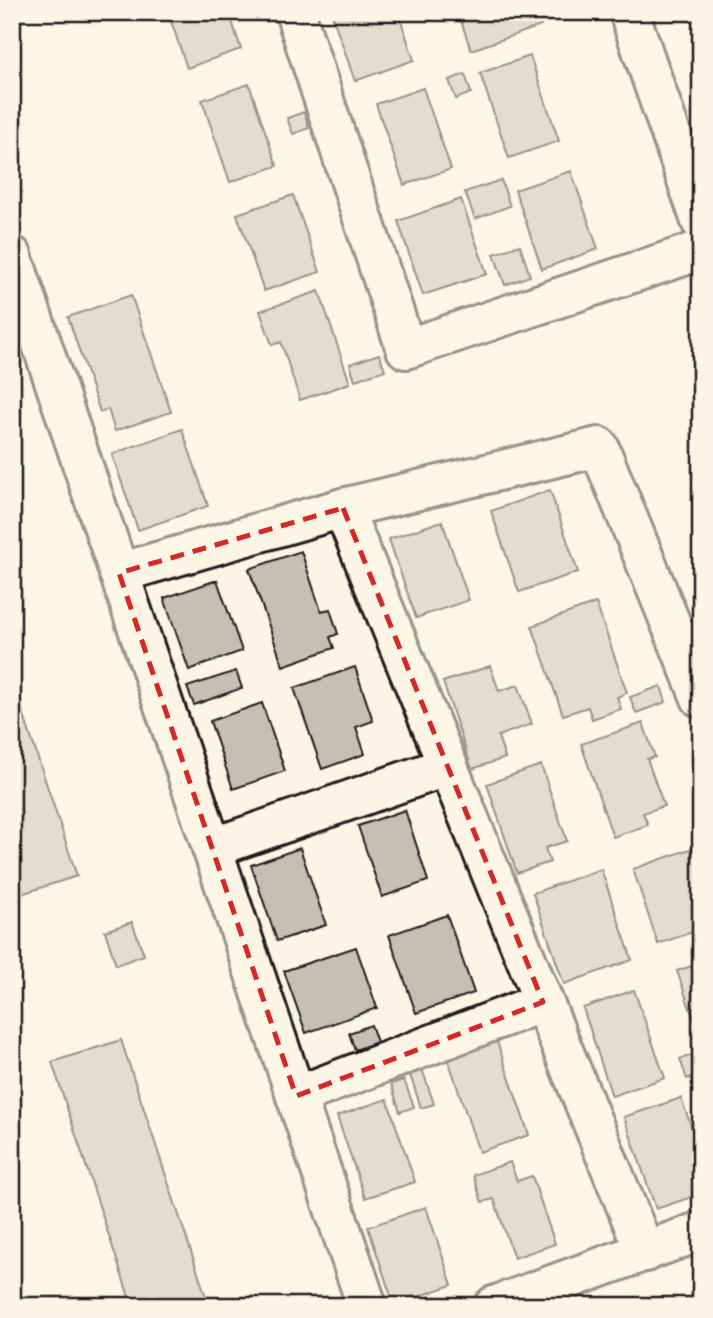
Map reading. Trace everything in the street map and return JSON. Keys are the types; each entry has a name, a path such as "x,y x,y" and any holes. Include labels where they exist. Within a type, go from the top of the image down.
{"street":[{"path":"295,12 406,349 701,250"},
{"path":"629,12 701,222"},
{"path":"12,256 367,1306"},
{"path":"119,572 343,508 599,447 701,698"},
{"path":"343,508 645,1252"},
{"path":"212,848 448,766"},
{"path":"296,1096 543,1002"},
{"path":"510,1303 701,1231"}],"highlighted area":[{"path":"343,508 543,1002 296,1096 119,573"}],"building":[{"path":"168,12 229,12 241,49 187,68"},
{"path":"331,12 398,12 414,60 355,81"},
{"path":"458,12 536,12 541,26 471,50"},
{"path":"691,12 701,12 701,40"},
{"path":"530,56 559,141 509,158 480,73"},
{"path":"465,74 471,93 456,99 449,80"},
{"path":"249,84 277,166 230,182 202,100"},
{"path":"423,88 451,169 404,185 376,104"},
{"path":"304,112 309,128 293,134 287,118"},
{"path":"571,171 598,249 542,269 515,190"},
{"path":"501,180 510,206 475,219 465,192"},
{"path":"293,195 320,272 264,291 237,214"},
{"path":"461,199 487,274 423,295 398,221"},
{"path":"520,245 530,276 505,285 494,254"},
{"path":"319,291 350,383 300,400 281,342 272,345 260,311"},
{"path":"131,295 171,412 115,431 108,409 100,412 68,317"},
{"path":"379,354 385,370 355,380 350,364"},
{"path":"182,429 208,506 138,530 112,454"},
{"path":"550,490 578,572 519,592 491,511"},
{"path":"442,521 469,600 416,618 389,539"},
{"path":"301,551 321,611 330,609 338,634 330,637 334,648 283,666 249,569"},
{"path":"217,580 242,651 189,670 164,598"},
{"path":"596,603 627,693 617,697 621,709 592,719 588,707 563,715 532,626"},
{"path":"490,666 499,691 518,685 532,724 498,736 505,758 472,769 443,682"},
{"path":"355,667 373,721 356,727 365,754 322,769 294,688"},
{"path":"236,671 242,688 194,705 187,687"},
{"path":"12,680 77,876 12,897"},
{"path":"661,686 666,702 636,713 630,697"},
{"path":"262,703 285,771 233,789 210,721"},
{"path":"643,723 655,757 647,759 664,806 643,813 648,825 613,837 581,744"},
{"path":"541,765 567,841 545,848 550,862 517,873 487,784"},
{"path":"405,810 428,881 382,897 358,826"},
{"path":"300,848 326,925 277,941 251,865"},
{"path":"693,848 701,871 701,929 658,944 633,869"},
{"path":"601,869 632,960 564,984 533,893"},
{"path":"447,915 474,993 416,1013 389,935"},
{"path":"132,922 144,955 116,965 105,931"},
{"path":"356,947 377,1008 306,1033 284,971"},
{"path":"701,963 701,1040 677,971"},
{"path":"634,990 665,1078 612,1096 583,1008"},
{"path":"371,1025 377,1042 355,1050 349,1033"},
{"path":"496,1039 529,1135 479,1152 447,1056"},
{"path":"121,1040 209,1306 132,1306 52,1062"},
{"path":"692,1055 699,1074 687,1079 680,1059"},
{"path":"421,1066 434,1104 421,1108 409,1071"},
{"path":"404,1080 414,1107 400,1112 391,1084"},
{"path":"681,1098 701,1154 701,1194 656,1209 624,1117"},
{"path":"387,1099 415,1182 365,1198 337,1116"},
{"path":"510,1162 517,1181 532,1176 555,1244 514,1258 494,1199 482,1202 473,1175"},
{"path":"426,1207 452,1285 394,1305 368,1227"}]}
